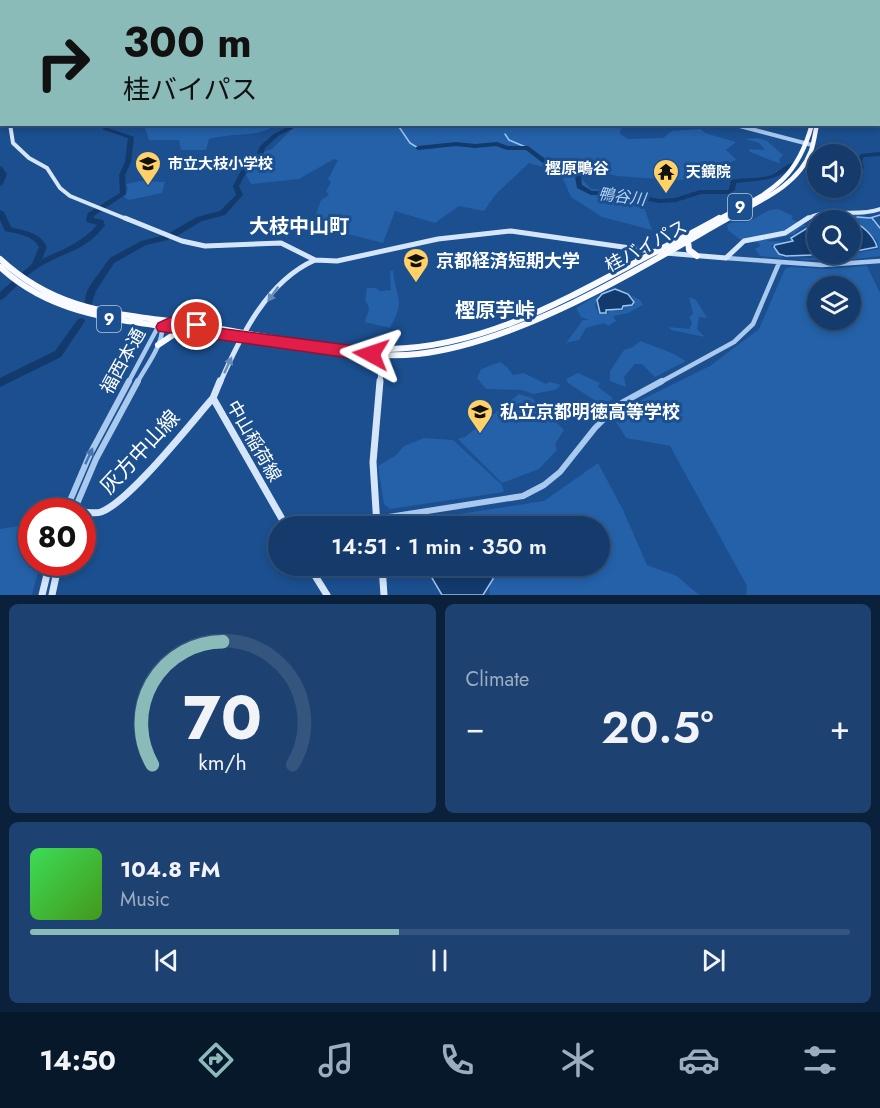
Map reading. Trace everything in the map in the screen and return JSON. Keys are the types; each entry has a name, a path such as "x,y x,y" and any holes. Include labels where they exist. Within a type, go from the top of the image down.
{"highway":[{"name":"桂バイパス","path":"809,144 812,126"},
{"name":"桂バイパス","path":"809,144 816,126"},
{"name":"桂バイパス","path":"382,352 436,346 489,333 536,314 772,189 796,168 807,149"},
{"name":"桂バイパス","path":"161,324 173,322 345,352 418,354 492,338 539,318 777,192 800,170 807,151"},
{"path":"688,241 689,250 697,256"},
{"path":"631,247 638,253 638,261"},
{"name":"桂バイパス","path":"0,259 14,277"},
{"name":"桂バイパス","path":"0,267 63,307 100,317 161,324 204,333 243,336"},
{"path":"158,345 177,334 204,333"}],"main road":[{"path":"11,126 14,143 29,158 50,170 64,192 102,210 189,243 211,247 281,243 315,260 351,259 438,239 503,231 656,252 726,258 738,244 785,233 819,214 835,212 867,214 880,209"},
{"name":"中山稲荷線","path":"280,516 213,398 243,336 277,287 299,267 315,260"},
{"path":"376,516 373,455 382,352"},
{"name":"灰方中山線","path":"96,513 114,505 136,485 213,398"},
{"path":"42,595 47,576"},
{"path":"52,595 56,576"},
{"path":"315,576 327,595"},
{"path":"383,576 384,595"}],"street":[{"path":"739,126 807,144"},
{"path":"726,258 844,266 880,261"},
{"path":"413,516 523,495 544,485 560,472 595,428 618,405 734,342 753,324 779,263"},
{"name":"福西本通","path":"75,498 90,454 161,324"},
{"name":"福西本通","path":"76,498 158,345 163,333 161,324"}],"shaded area":[{"path":"144,126 270,126 269,129 262,131 209,139 206,150 181,150 179,140 149,140"},
{"path":"295,126 617,126 621,127 620,134 628,139 663,138 672,131 701,129 705,133 736,142 726,150 737,160 727,163 713,179 672,180 617,176 568,164 591,189 622,190 640,196 652,230 602,217 571,197 560,172 529,163 496,194 484,211 459,206 435,223 395,211 383,243 312,225 321,200 329,195 326,191 331,182 328,179 338,160 334,159 299,179 251,184 246,175 264,152 272,149"},
{"path":"758,138 767,141 783,155 779,160 781,162 778,163 750,152 749,149 765,150 759,143 745,139"},
{"path":"140,181 165,182 162,193 129,200 124,197 128,189 126,184"},
{"path":"778,209 793,216 791,219 807,226 801,227 794,234 766,241 783,242 771,246 783,258 760,256 755,249 760,246 759,243 739,239 728,230 727,225 730,223 750,221 768,211"},
{"path":"861,216 873,218 873,222 880,227 880,256 861,258 861,252 879,249 877,240 861,226"},
{"path":"861,226 867,231 877,247 861,250"},
{"path":"807,228 807,255 779,254 775,245 793,241 791,238"},
{"path":"867,266 880,293 880,595 746,595 747,586 670,446 626,438 616,422 631,405 710,366 759,329 785,269 790,267 826,269"},
{"path":"390,271 393,271 399,305 390,328 365,322 369,309 365,301 367,288 376,288 380,291 391,290"},
{"path":"615,289 628,294 634,302 632,305 623,306 622,309 606,310 606,313 600,313 597,300 602,294"},
{"path":"598,295 595,306 599,314 607,314 610,310 623,311 625,306 634,306 635,302 631,295 640,300 643,305 628,313 613,316 616,321 608,326 604,323 586,328 579,340 566,343 583,320 589,320 581,317 576,308"},
{"path":"689,297 696,300 707,318 699,317 697,329 705,337 671,330 669,327 689,329 692,323 689,317 693,314"},
{"path":"640,341 686,361 655,377 642,364 635,364 624,377 626,387 610,381 610,371 624,350"},
{"path":"500,362 513,375 524,373 546,384 550,382 561,385 555,390 533,394 522,390 486,389 477,378 481,369"},
{"path":"578,373 600,383 598,387 613,398 603,406 568,383 566,379"},
{"path":"519,394 532,398 564,430 555,444 557,450 539,469 502,483 458,439 465,437"},
{"path":"424,438 453,440 502,485 504,492 390,509 384,504 378,466 395,456 404,446"},
{"path":"598,463 623,510 647,565 677,576 699,595 489,595 491,576 610,576 610,516 446,516 544,501"},
{"path":"18,526 18,576 37,576 32,595 0,595 0,529"},
{"path":"434,576 493,576 493,579 483,595 442,595 432,578"}],"waterway":[{"path":"35,266 89,238 101,225 100,222 90,220 91,215 123,194 122,175 128,162 131,137 106,129 104,126"},
{"path":"174,234 200,219 222,213 240,195 236,186 245,168 260,155 262,147 276,135 295,126"},
{"name":"鴨谷川","path":"398,126 410,143 418,148"},
{"path":"505,134 509,140 528,148"},
{"name":"鴨谷川","path":"418,148 456,144 475,146 497,144 507,148 528,148 550,166 569,167 578,177 579,186 591,193 612,193 660,201 676,200 700,192 728,192 732,190 733,181 771,177 792,164"},
{"name":"鴨谷川","path":"863,155 880,154"},
{"path":"0,168 4,174 0,184"},
{"path":"0,212 8,229 33,236 41,242 43,247 35,266"},
{"path":"861,217 880,215"},
{"path":"872,218 880,228"},
{"path":"113,260 144,243 165,238"},
{"path":"88,304 94,286 110,263"},
{"path":"0,297 35,266"},
{"path":"0,383 58,354 81,321"}],"place":[{"name":"市立大枝小学校","path":"148,187"},
{"name":"天鏡院","path":"666,195"},
{"name":"京都経済短期大学","path":"416,284"},
{"name":"私立京都明徳高等学校","path":"480,435"}],"district":[{"name":"樫原鴫谷","path":"577,168"},
{"name":"大枝中山町","path":"299,226"},
{"name":"樫原芋峠","path":"495,310"}],"route":[{"path":"197,325 173,322 163,327 371,354"}]}
